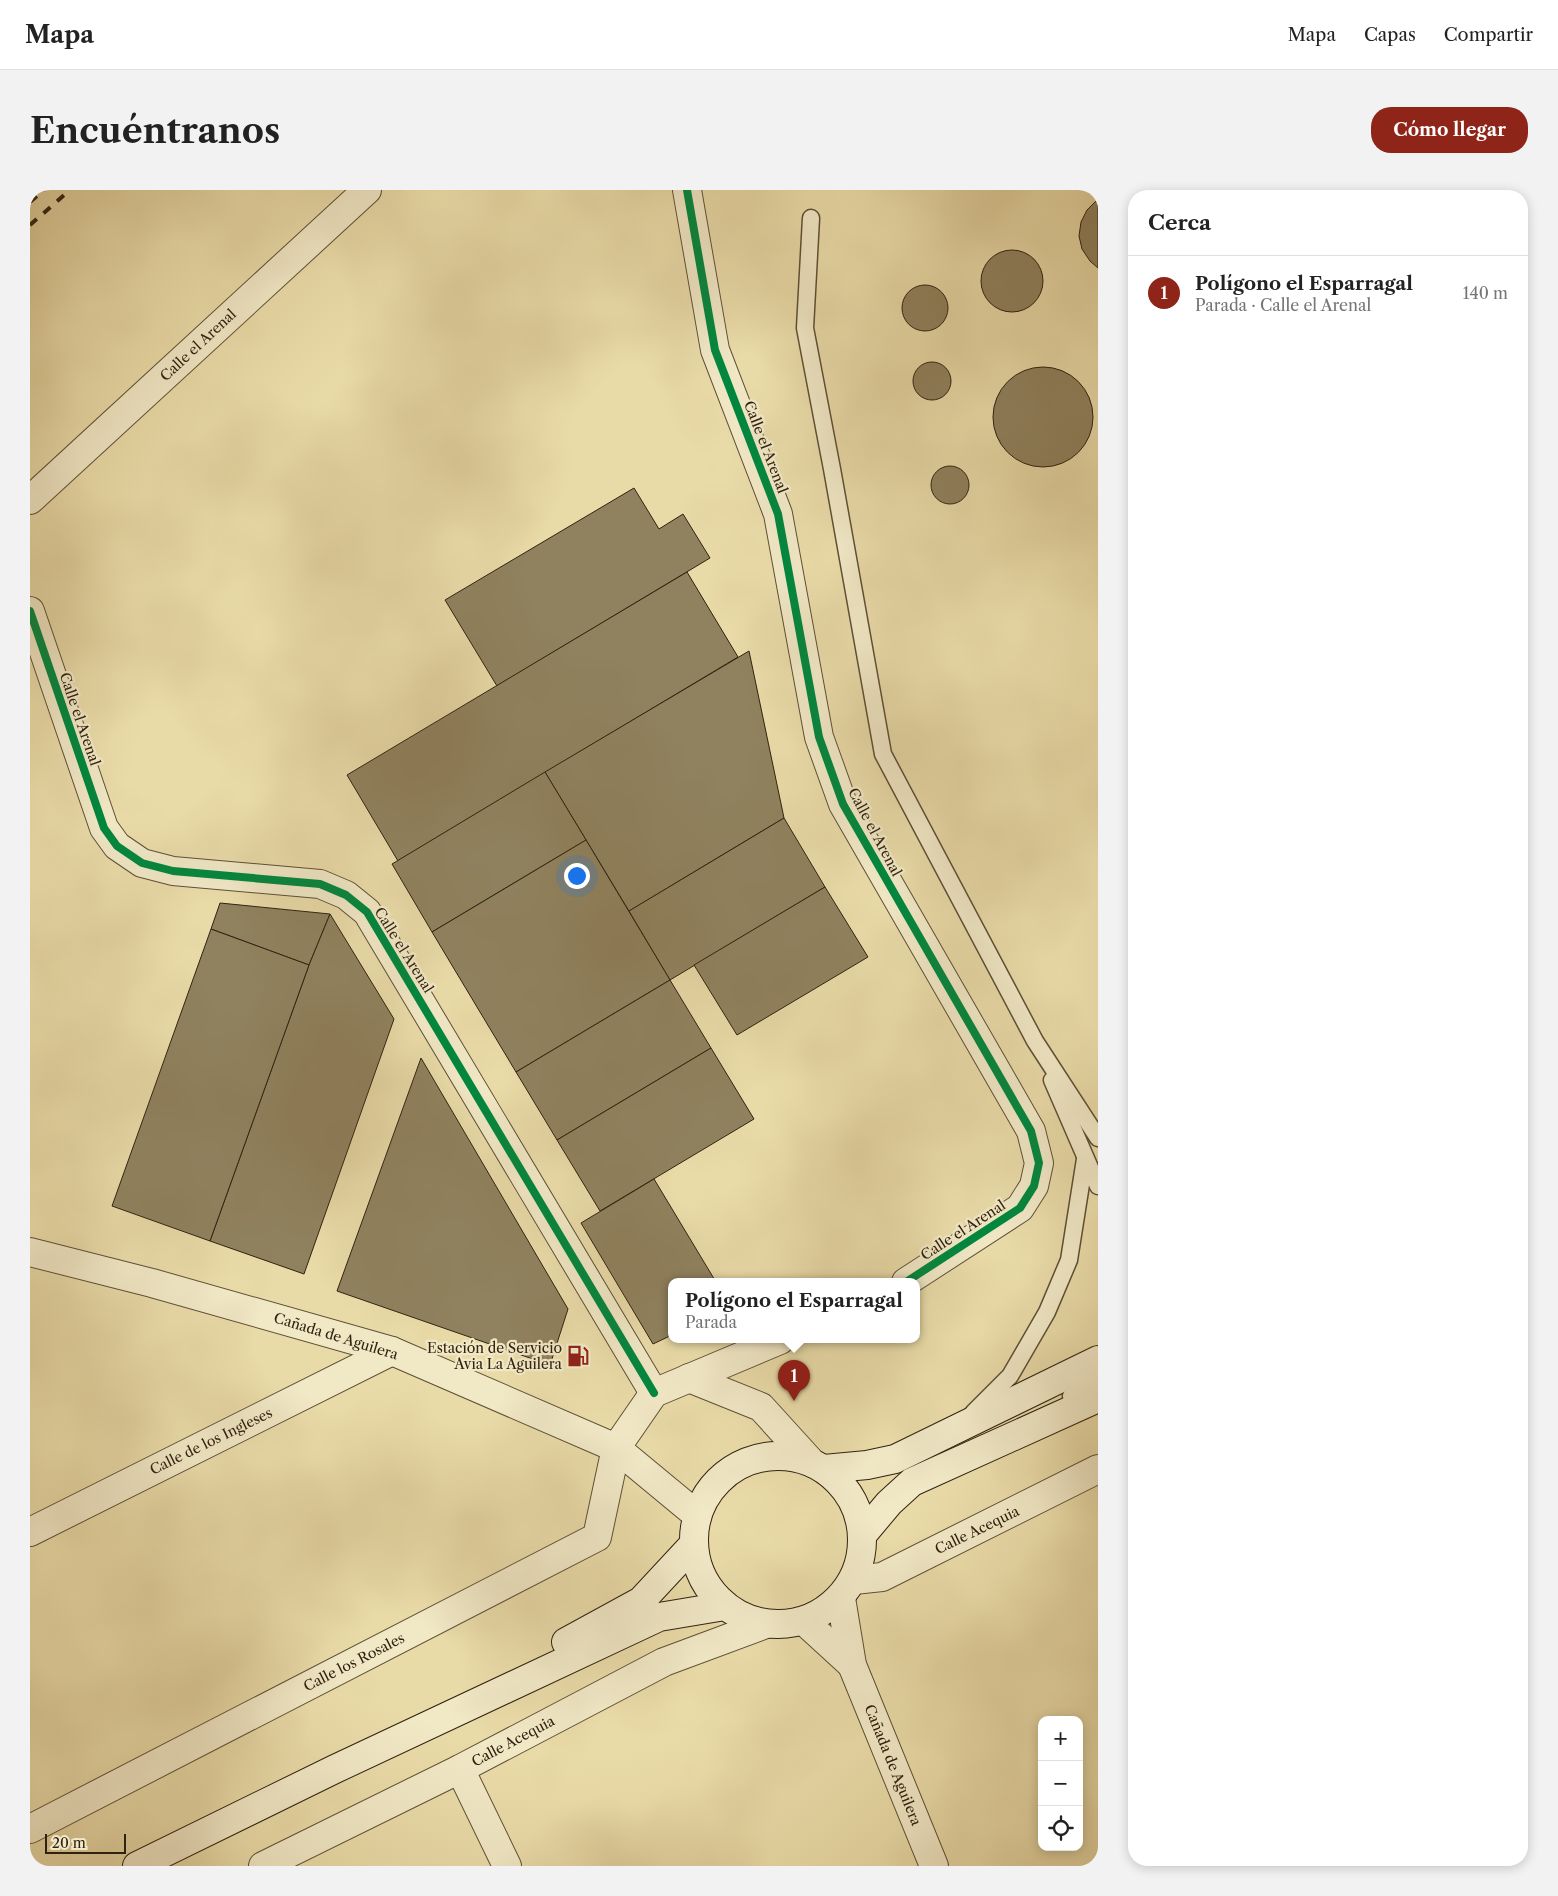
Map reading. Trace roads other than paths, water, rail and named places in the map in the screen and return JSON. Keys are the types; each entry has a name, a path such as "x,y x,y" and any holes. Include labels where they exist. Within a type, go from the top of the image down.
{"street":[{"name":"Calle el Arenal","path":"30,500 367,190"},
{"name":"Calle el Arenal","path":"687,190 715,350 778,514 819,737 843,804 1030,1131 1039,1163 1034,1186 1020,1208 912,1278"},
{"name":"Calle el Arenal","path":"30,611 104,828 117,846 142,863 173,871 320,884 346,895 368,912 654,1393"},
{"name":"Cañada de Aguilera","path":"30,1252 152,1283 392,1351 616,1448 697,1515"},
{"path":"616,1448 654,1393 773,1343"},
{"name":"Calle de los Ingleses","path":"30,1532 392,1351"},
{"path":"689,1378 760,1407 817,1466 844,1486 857,1509 863,1534 862,1558 847,1589 804,1621 766,1624 725,1606 709,1589 698,1567 694,1544 697,1515 710,1490 730,1471 755,1459 784,1456 817,1466 867,1465 895,1459 1098,1360"},
{"path":"863,1534 889,1503 912,1482 1098,1398"},
{"name":"Calle los Rosales","path":"30,1829 596,1537 616,1448"},
{"name":"Calle Acequia","path":"847,1589 882,1577 1098,1469"},
{"path":"335,1769 641,1601 694,1544"},
{"name":"Cañada de Aguilera","path":"847,1589 852,1665 934,1866"},
{"path":"137,1866 335,1769 659,1617 725,1606"},
{"name":"Cañada de Aguilera","path":"804,1621 852,1665"},
{"name":"Calle Acequia","path":"263,1866 460,1769 664,1662 766,1624"},
{"path":"460,1769 507,1866"}],"lane":[{"path":"811,218 805,328 883,754 1035,1041 1098,1186"},
{"path":"1035,1041 1098,1138"},
{"path":"958,1428 1010,1376 1047,1312 1070,1260 1085,1159"},
{"path":"996,1445 1024,1422 1098,1382"}],"railway":[{"path":"30,202 44,190"},
{"path":"30,225 70,190"}],"place":[{"name":"Estación de Servicio Avia La Aguilera","path":"578,1356"},
{"name":"Polígono el Esparragal","path":"794,1401"}]}
